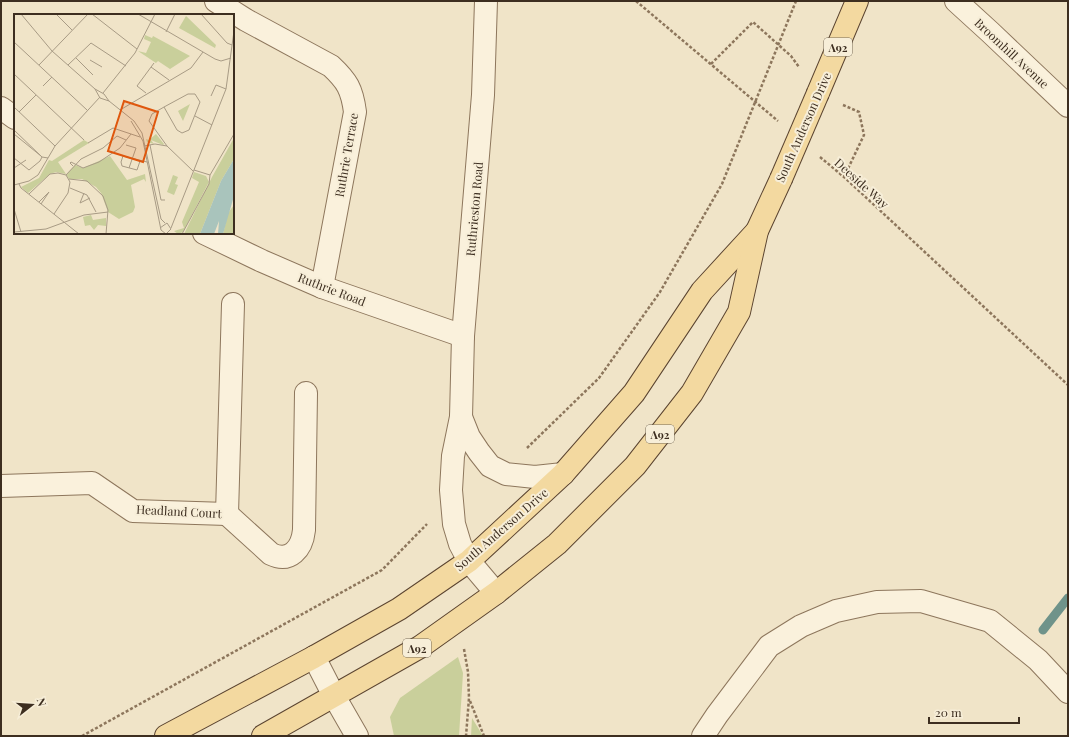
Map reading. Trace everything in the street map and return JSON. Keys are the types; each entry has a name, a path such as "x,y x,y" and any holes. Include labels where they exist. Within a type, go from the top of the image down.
{"main road":[{"name":"South Anderson Drive","path":"263,736 420,647 496,593 558,544 635,466 692,394 739,312 757,231 781,179 857,1"},
{"name":"South Anderson Drive","path":"166,736 314,657 399,609 469,561 563,474 634,393 702,291 757,231"}],"street":[{"name":"Ruthrie Terrace","path":"216,1 246,20 330,66 341,75 349,87 355,112 322,287"},
{"name":"Ruthrieston Road","path":"486,1 483,95 463,336 461,417 452,456 451,490 454,524 460,544 469,561 496,593"},
{"name":"Broomhill Avenue","path":"956,1 1068,106"},
{"path":"1,108 14,117"},
{"name":"Ruthrie Road","path":"206,234 262,261 322,287 463,336"},
{"name":"Headland Court","path":"1,486 92,483 133,511 228,514 233,304"},
{"path":"228,514 271,554 280,557 287,556 297,550 302,540 304,530 306,393"},
{"name":"Ruthrieston Road","path":"461,417 469,437 490,466 506,474 535,477 563,474"},
{"path":"704,736 717,715 769,646 801,626 829,614 877,602 921,601 990,622 1038,660 1068,692"},
{"path":"314,657 357,736"}],"path":[{"path":"636,1 779,122"},
{"path":"527,449 599,378 660,292 722,184 796,1"},
{"path":"711,64 753,22 791,56 818,93"},
{"path":"844,177 864,135 859,112"},
{"name":"Deeside Way","path":"820,157 844,177 1068,385"},
{"path":"82,736 382,570 452,500"},
{"path":"464,649 468,672 469,698 466,736"},
{"path":"469,698 484,736"}],"green space":[{"path":"458,657 463,673 459,736 394,736 390,717 400,698"},
{"path":"472,718 483,736 471,736"}],"waterway":[{"path":"1043,630 1068,598"}]}
